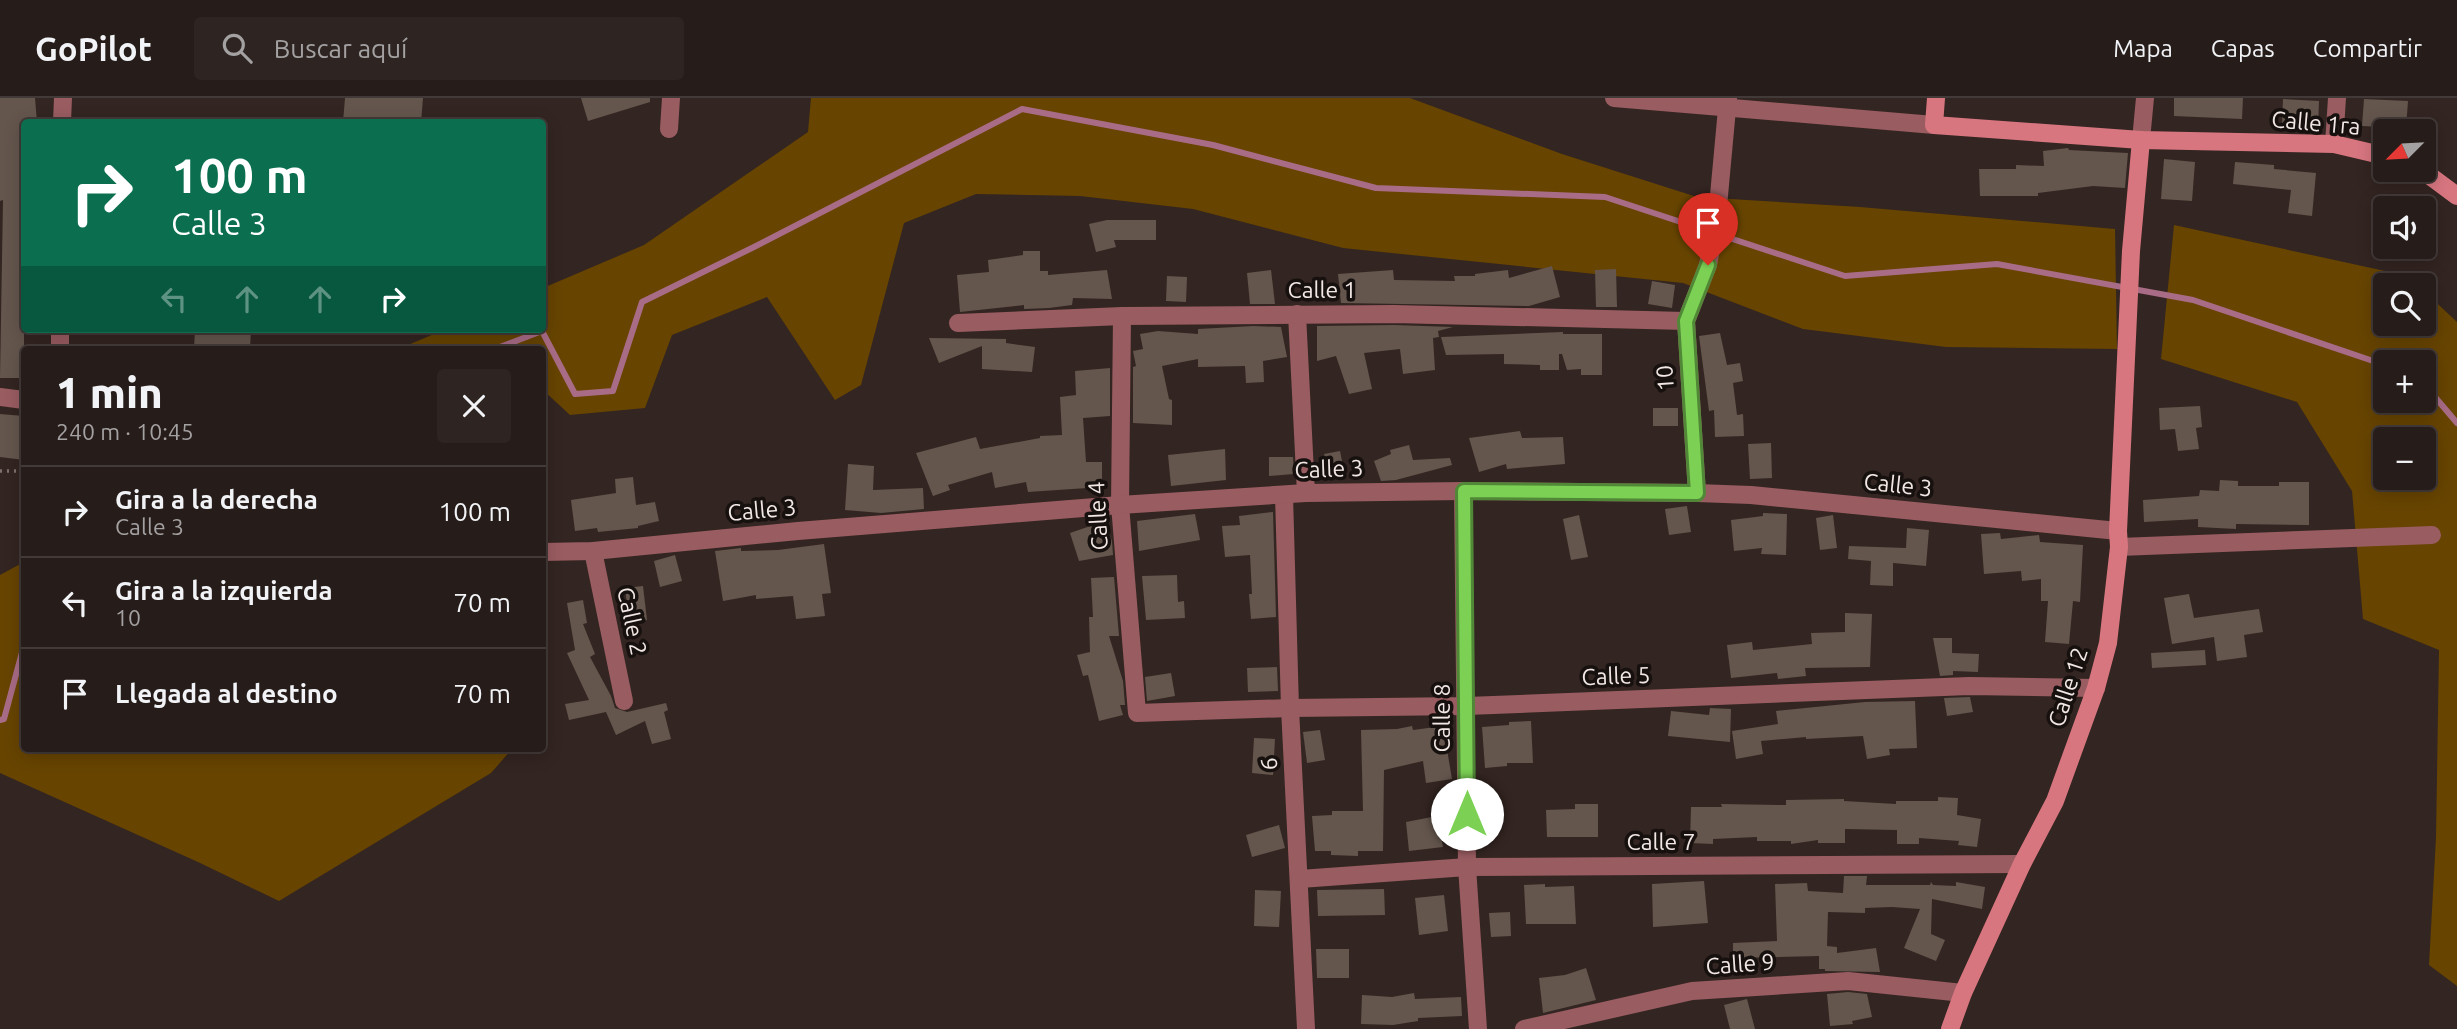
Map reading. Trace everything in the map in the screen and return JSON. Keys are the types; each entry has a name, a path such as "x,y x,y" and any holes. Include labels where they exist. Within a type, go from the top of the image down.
{"street":[{"path":"62,119 63,98"},
{"path":"669,129 671,98"},
{"name":"Calle 1ra","path":"1614,98 1727,103 1934,125 2141,139 2333,144 2373,153"},
{"path":"1934,125 1936,98"},
{"path":"2141,139 2145,98"},
{"path":"2333,144 2337,98"},
{"name":"10","path":"1697,493 1686,321 1708,265 1717,217 1727,103"},
{"name":"Calle 12","path":"1950,1029 1963,993 2022,864 2055,801 2096,688 2108,643 2119,539 2132,251 2141,139"},
{"path":"2436,181 2457,196"},
{"path":"1297,314 1306,493"},
{"name":"Calle 1","path":"958,323 1122,316 1297,314 1686,321"},
{"name":"Calle 4","path":"1122,316 1120,505 1137,713"},
{"path":"0,397 21,400"},
{"name":"Calle 3","path":"546,552 593,551 1120,505 1306,493 1464,491 1751,495 2119,539 2432,535"},
{"name":"Calle 8","path":"1464,491 1467,867 1478,1029"},
{"name":"6","path":"1284,495 1290,708 1307,1029"},
{"name":"Calle 2","path":"593,551 624,701"},
{"name":"Calle 5","path":"1137,713 1467,706 1969,686 2096,688"},
{"name":"Calle 7","path":"1300,878 1467,867 2022,864"},
{"name":"Calle 9","path":"1524,1029 1692,992 1848,981 1963,993"}],"path":[{"path":"0,471 21,471"}],"shaded area":[{"path":"811,98 1410,98 1562,154 1697,197 1860,207 2115,229 2117,349 1946,347 1803,329 1683,283 1343,248 1193,209 1080,196 976,194 904,223 861,385 835,400 767,297 672,335 645,408 570,415 546,393 546,346 406,346 436,333 546,333 546,287 644,245 808,132"},
{"path":"2174,225 2394,273 2373,273 2373,336 2436,336 2436,302 2457,322 2457,986 2429,965 2436,837 2439,650 2363,619 2352,491 2297,402 2161,359"},
{"path":"21,564 21,752 509,752 491,773 279,901 0,773 0,575"}],"building":[{"path":"0,98 35,98 37,119 21,119 21,333 24,333 24,346 21,346 21,378 0,378 3,200 0,201"},
{"path":"345,98 423,98 421,119 343,119"},
{"path":"581,98 650,98 650,102 588,121"},
{"path":"2174,98 2243,98 2242,119 2174,116"},
{"path":"2283,99 2319,101 2318,127 2282,125"},
{"path":"2364,99 2408,101 2407,119 2373,119 2373,126 2362,126"},
{"path":"2068,148 2128,153 2125,188 2093,186 2038,193 2038,196 1980,196 1979,169 2016,169 2016,165 2044,166 2043,151"},
{"path":"2164,159 2195,162 2192,201 2161,199"},
{"path":"2235,162 2274,165 2274,169 2316,173 2312,216 2288,213 2291,190 2233,184"},
{"path":"1107,220 1156,220 1156,240 1114,240 1116,247 1096,252 1089,224"},
{"path":"1023,251 1040,251 1040,271 1048,271 1048,275 1107,270 1112,299 1073,298 1072,305 1049,308 1024,309 1024,305 960,312 957,275 989,272 988,260 1023,255"},
{"path":"1552,266 1560,297 1529,306 1341,303 1338,274 1393,270 1394,280 1455,281 1454,276 1475,276 1508,270 1509,278"},
{"path":"1616,269 1617,307 1596,307 1595,270"},
{"path":"1271,270 1275,304 1250,304 1247,273"},
{"path":"1167,276 1187,277 1186,302 1166,301"},
{"path":"1652,281 1675,285 1672,308 1648,304"},
{"path":"1317,326 1453,327 1438,331 1439,337 1433,338 1435,370 1403,374 1400,349 1364,353 1372,389 1349,394 1336,356 1317,361"},
{"path":"1281,327 1287,357 1263,361 1264,382 1246,383 1245,366 1198,367 1198,359 1162,366 1169,399 1172,400 1172,425 1133,423 1133,367 1136,366 1133,351 1143,349 1140,334 1158,331 1198,334 1198,329"},
{"path":"1563,332 1602,334 1602,375 1581,375 1581,369 1567,370 1562,354 1559,354 1559,370 1540,370 1540,365 1504,364 1504,354 1446,355 1441,337"},
{"path":"195,333 251,333 250,346 194,346"},
{"path":"1720,333 1727,365 1740,363 1743,381 1733,383 1737,415 1743,414 1744,436 1715,437 1714,410 1709,411 1699,336"},
{"path":"929,338 1006,339 1006,343 1035,347 1032,372 982,369 982,346 939,363"},
{"path":"1110,368 1110,416 1083,418 1086,462 1102,462 1102,487 1028,492 1026,482 995,488 992,472 948,485 950,490 933,496 916,453 976,437 980,449 1040,436 1062,435 1060,397 1076,395 1075,371"},
{"path":"2200,406 2202,427 2196,428 2199,449 2178,451 2175,429 2160,430 2159,408"},
{"path":"1653,408 1678,408 1678,426 1653,426"},
{"path":"0,414 21,416 21,460 0,457"},
{"path":"1520,431 1522,438 1563,437 1565,464 1507,469 1506,464 1479,472 1469,438"},
{"path":"1771,443 1772,478 1750,479 1748,444"},
{"path":"1409,445 1413,460 1450,458 1452,465 1396,480 1381,481 1374,461 1391,454 1390,450"},
{"path":"1225,449 1226,480 1171,486 1168,455"},
{"path":"1340,451 1345,476 1329,479 1324,454"},
{"path":"1269,457 1293,457 1294,474 1269,476"},
{"path":"848,464 874,466 873,490 923,488 924,509 881,513 845,510"},
{"path":"633,477 636,505 655,502 659,521 638,528 575,531 571,500 616,493 615,479"},
{"path":"2220,480 2238,481 2238,486 2279,486 2279,482 2309,482 2309,525 2236,524 2236,529 2198,527 2198,519 2144,522 2143,500 2199,496 2200,490 2219,491"},
{"path":"1687,506 1691,532 1669,535 1665,509"},
{"path":"1273,512 1276,617 1251,619 1250,555 1225,557 1222,526 1240,525 1239,516"},
{"path":"1763,513 1787,514 1786,555 1761,554 1762,548 1734,551 1731,520 1763,516"},
{"path":"1195,514 1200,540 1139,551 1137,521"},
{"path":"1579,515 1588,557 1571,560 1563,519"},
{"path":"1833,515 1837,548 1820,550 1816,518"},
{"path":"1105,521 1112,541 1113,555 1079,561 1070,533"},
{"path":"1907,528 1929,530 1926,566 1893,563 1893,586 1870,585 1871,561 1848,559 1849,546 1906,548"},
{"path":"2000,533 2001,539 2039,535 2040,542 2083,545 2080,602 2073,601 2069,644 2045,642 2048,601 2041,601 2041,579 2022,581 2021,571 1984,574 1981,534"},
{"path":"824,544 831,593 822,594 825,616 796,619 793,596 756,599 756,595 723,601 715,551 741,548 741,551 778,550"},
{"path":"675,555 682,581 660,587 654,561"},
{"path":"1177,575 1178,602 1184,601 1185,618 1146,620 1142,576"},
{"path":"1114,577 1119,636 1109,636 1123,681 1125,705 1120,705 1123,715 1099,721 1088,675 1083,676 1077,655 1090,652 1089,617 1093,617 1091,578"},
{"path":"643,586 647,620 629,622 625,588"},
{"path":"2189,594 2194,618 2259,609 2263,632 2244,635 2247,657 2217,661 2214,637 2172,644 2164,598"},
{"path":"583,600 587,623 583,624 595,654 590,657 615,708 627,712 666,703 668,710 664,712 671,739 652,744 645,721 616,735 606,712 569,720 565,704 589,700 567,653 575,650 567,603"},
{"path":"1845,613 1872,614 1870,667 1805,668 1806,676 1778,679 1777,673 1731,678 1727,645 1752,642 1753,650 1812,644 1811,633 1845,632"},
{"path":"1933,638 1952,638 1952,653 1979,654 1978,672 1953,671 1953,675 1940,676"},
{"path":"2205,650 2206,665 2152,668 2151,653"},
{"path":"1277,667 1278,691 1248,692 1247,668"},
{"path":"1171,673 1175,696 1147,701 1145,677"},
{"path":"1970,697 1973,712 1947,716 1944,698"},
{"path":"1915,701 1917,748 1889,749 1890,755 1867,759 1863,736 1806,737 1761,741 1763,754 1736,759 1732,731 1778,724 1776,711 1865,702"},
{"path":"1710,708 1731,709 1730,742 1668,736 1671,711 1709,715"},
{"path":"1531,721 1533,763 1507,763 1507,766 1485,768 1482,727"},
{"path":"1412,726 1413,730 1443,726 1452,779 1426,783 1423,761 1384,770 1383,851 1358,851 1358,856 1331,855 1331,851 1315,851 1312,816 1332,815 1332,811 1363,811 1361,730"},
{"path":"1320,730 1325,760 1307,763 1303,732"},
{"path":"1254,738 1275,739 1273,775 1252,773"},
{"path":"1938,797 1958,798 1957,815 1981,819 1977,847 1958,845 1959,841 1919,838 1919,844 1897,844 1897,830 1845,829 1845,843 1818,843 1818,840 1791,844 1791,841 1757,841 1757,837 1713,839 1713,844 1690,843 1691,807 1722,807 1721,804 1786,805 1786,800 1844,799 1896,804 1896,801 1938,801"},
{"path":"1575,804 1598,804 1598,837 1547,837 1546,810 1575,809"},
{"path":"1437,816 1443,847 1409,851 1406,822"},
{"path":"1279,825 1285,848 1252,857 1246,835"},
{"path":"1844,876 1867,876 1866,885 1930,885 1931,882 1933,885 1956,886 1956,882 1985,887 1982,909 1932,899 1931,934 1945,940 1936,961 1904,948 1920,909 1892,907 1865,908 1865,913 1828,912 1827,946 1837,947 1837,953 1876,948 1880,972 1825,971 1819,969 1819,956 1733,958 1733,943 1777,941 1775,884 1807,883 1808,891 1843,893"},
{"path":"1704,881 1708,923 1653,927 1652,884"},
{"path":"1545,884 1545,887 1574,886 1576,924 1526,924 1524,885"},
{"path":"1384,889 1385,915 1318,916 1317,890"},
{"path":"1255,890 1281,891 1279,927 1254,926"},
{"path":"1444,895 1448,931 1419,935 1415,898"},
{"path":"1510,912 1511,936 1491,937 1489,913"},
{"path":"1316,949 1349,949 1349,978 1317,978"},
{"path":"1586,968 1596,1000 1543,1013 1539,978 1565,975"},
{"path":"1414,993 1415,999 1461,997 1462,1016 1418,1018 1418,1021 1393,1025 1361,1024 1362,995 1392,997"},
{"path":"1827,994 1867,994 1872,1017 1852,1021 1853,1024 1830,1026"},
{"path":"1747,999 1755,1029 1730,1029 1724,1005"}],"waterway":[{"path":"543,333 575,394 613,391 642,302 1022,109 1213,145 1376,188 1605,197 1845,276 1997,264 2193,300 2373,361"},
{"path":"503,346 537,333"},
{"path":"2436,398 2457,423"},
{"path":"0,720 4,719 21,656"}],"route":[{"path":"1467,814 1464,491 1697,493 1686,321 1708,265"}]}
